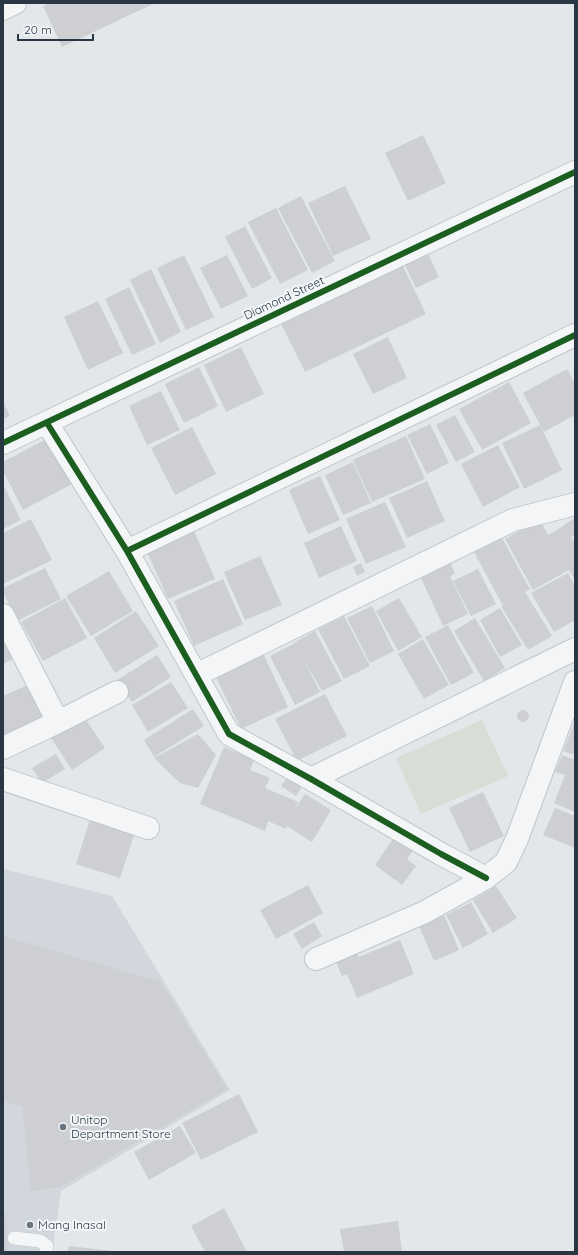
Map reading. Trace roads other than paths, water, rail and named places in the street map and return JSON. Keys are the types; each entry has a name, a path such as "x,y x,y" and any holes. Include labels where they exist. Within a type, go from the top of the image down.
{"street":[{"path":"3,9 15,3"},
{"name":"Diamond Street","path":"3,443 574,174"},
{"path":"127,551 575,335"},
{"path":"47,423 127,551 229,734 311,779 440,854 486,878"},
{"path":"196,675 513,520 575,504"},
{"path":"5,623 58,722"},
{"path":"311,779 575,649"},
{"path":"3,748 116,692"},
{"path":"316,959 425,912 486,878 506,862 517,839 573,693"},
{"path":"3,779 148,828"}],"lane":[{"path":"14,1238 40,1241 47,1246 46,1252"}],"place":[{"name":"Unitop Department Store","path":"63,1127"},
{"name":"Mang Inasal","path":"30,1225"}]}
